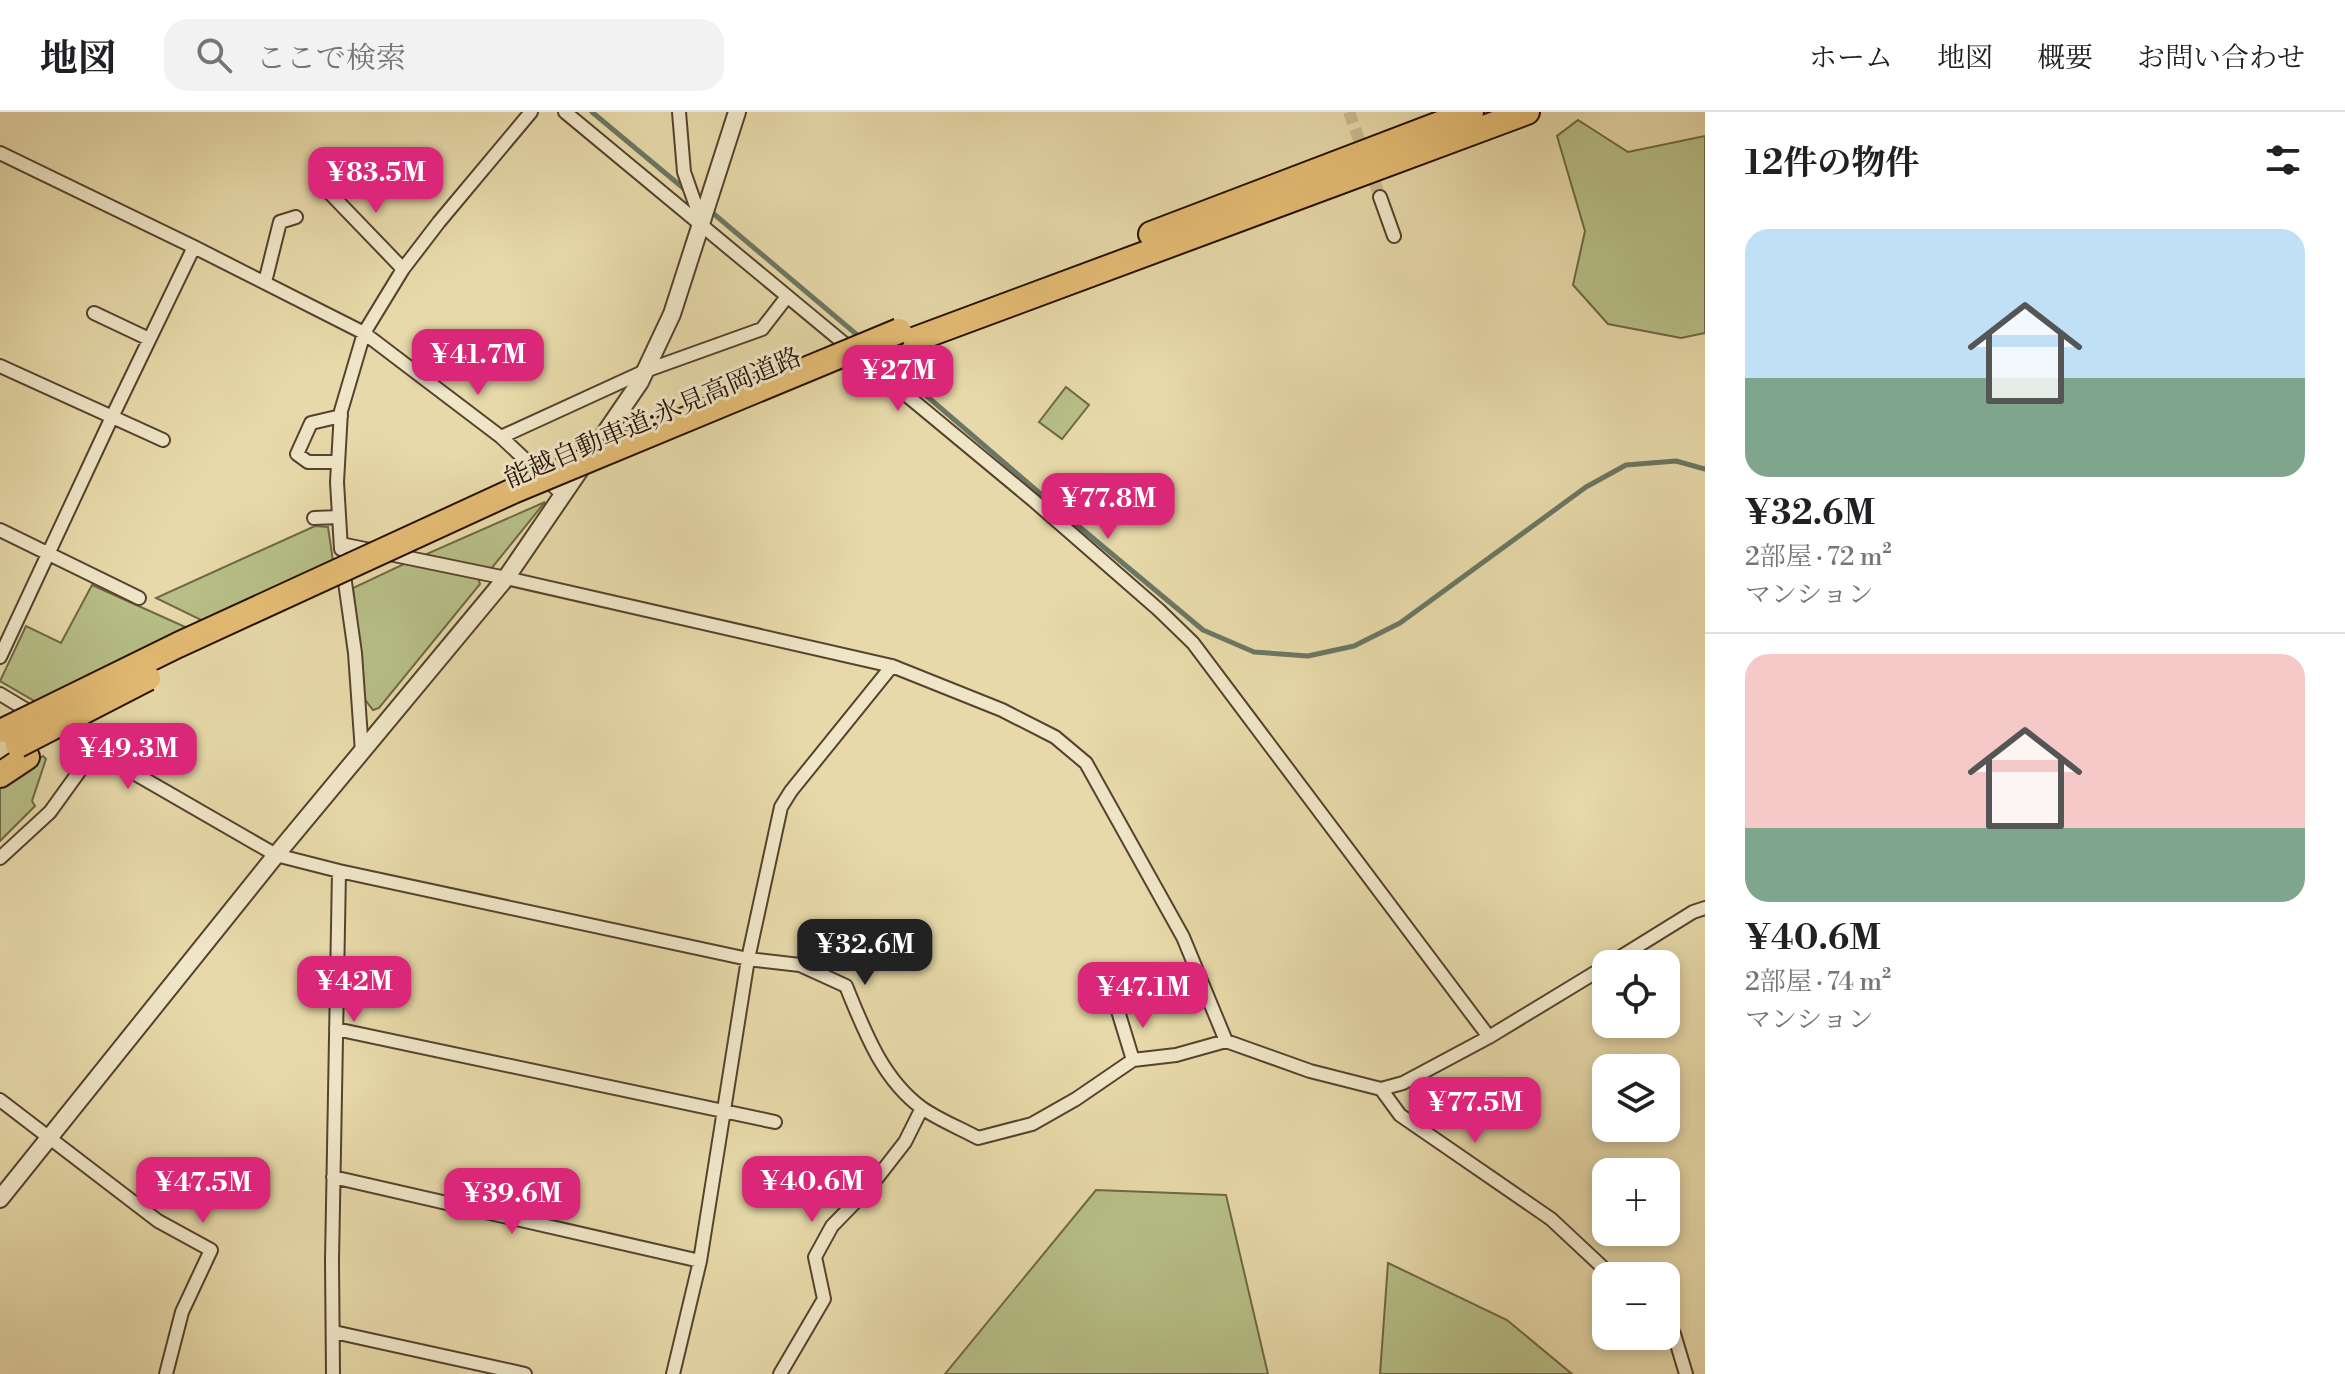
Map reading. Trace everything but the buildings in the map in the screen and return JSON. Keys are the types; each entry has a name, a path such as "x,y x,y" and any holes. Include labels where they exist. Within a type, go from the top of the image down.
{"highway":[{"name":"能越自動車道;氷見高岡道路","path":"10,744 178,645 513,491 1471,112"},
{"name":"能越自動車道;氷見高岡道路","path":"10,744 236,632 589,472 903,337 1527,112"},
{"path":"0,775 10,744"}],"street":[{"path":"362,752 355,653 339,517 341,416 364,333 403,269 531,112"},
{"path":"565,112 1033,500 1193,643 1489,1037"},
{"path":"679,112 684,172 703,227"},
{"path":"0,1199 276,855 506,578 563,495 645,371 672,314 703,227 737,112"},
{"path":"0,153 364,333 501,437 563,495"},
{"path":"323,186 403,269"},
{"path":"1380,197 1394,236"},
{"path":"265,282 280,222 296,217"},
{"path":"0,657 194,247"},
{"path":"501,437 645,371 762,329 786,298"},
{"path":"94,313 149,339"},
{"path":"0,366 163,440"},
{"path":"338,462 308,462 297,454 311,423 341,416"},
{"path":"314,518 339,517"},
{"path":"0,530 139,598"},
{"path":"341,544 506,578 892,666 1002,710 1055,737 1086,763 1183,937 1226,1041"},
{"path":"673,1374 700,1261 748,959 781,807 892,666"},
{"path":"0,694 276,855 748,959 800,965 846,986 864,1030 887,1073 922,1108 978,1138 1032,1124 1076,1099 1133,1060 1176,1055 1226,1041 1310,1071 1381,1089 1403,1083 1489,1037 1592,975"},
{"path":"0,858 50,812 94,751"},
{"path":"333,1374 339,871"},
{"path":"1632,950 1693,912 1705,908"},
{"path":"1118,1011 1133,1060"},
{"path":"336,1029 775,1122"},
{"path":"1381,1089 1400,1115 1551,1219 1597,1262"},
{"path":"0,1100 158,1221 211,1250 182,1312 166,1374"},
{"path":"780,1374 824,1299 815,1257 820,1247 832,1226 870,1187 905,1142 922,1108"},
{"path":"333,1177 700,1261"},
{"path":"334,1332 525,1374"},
{"path":"1679,1350 1686,1374"}],"green space":[{"path":"1578,120 1628,152 1705,136 1705,333 1681,338 1608,324 1573,285 1585,231 1557,136"},
{"path":"1066,387 1089,405 1062,439 1039,422"},
{"path":"545,502 491,569 422,556"},
{"path":"315,526 328,527 333,561 207,623 156,598"},
{"path":"406,563 478,578 480,584 379,708 373,710 363,697 353,588"},
{"path":"92,585 192,630 38,703 0,681 26,626 61,643"},
{"path":"43,756 46,759 32,801 35,806 0,841 0,782"},
{"path":"1096,1190 1226,1195 1268,1374 945,1374"},
{"path":"1388,1263 1507,1320 1572,1374 1380,1374"}],"waterway":[{"path":"592,112 688,192"},
{"path":"708,209 862,339"},
{"path":"872,349 1203,630 1254,652 1308,656 1354,646 1400,623 1586,487 1626,465 1676,461 1705,469"}],"tunnel":[{"path":"1349,112 1380,197"}]}
